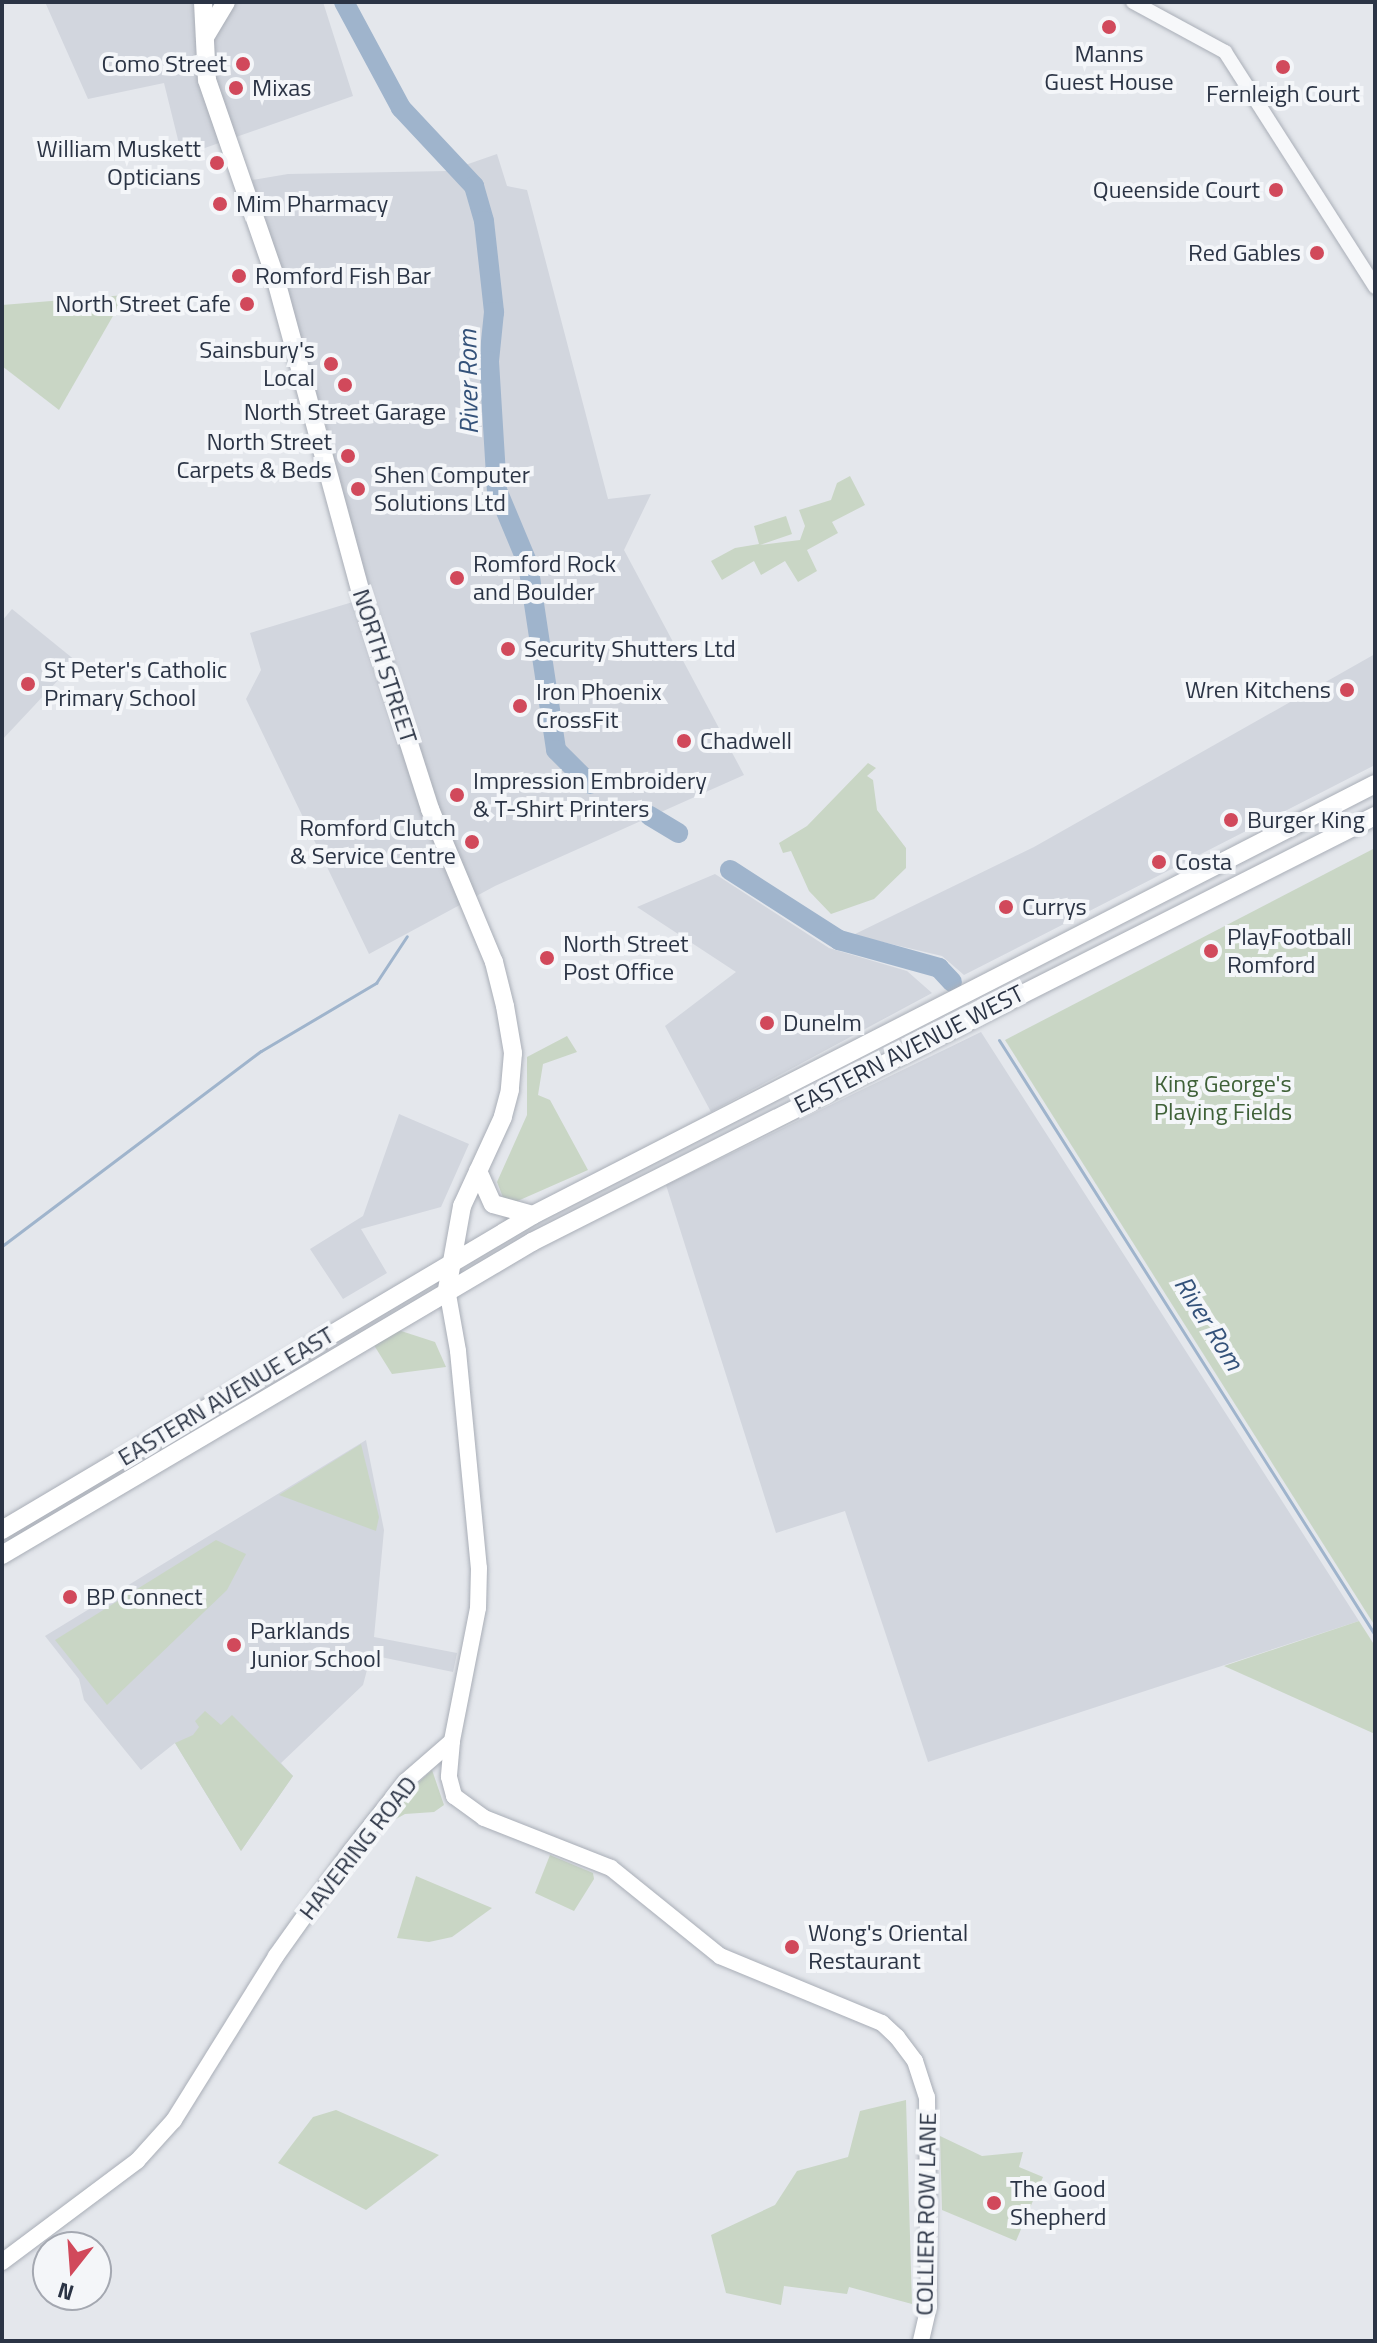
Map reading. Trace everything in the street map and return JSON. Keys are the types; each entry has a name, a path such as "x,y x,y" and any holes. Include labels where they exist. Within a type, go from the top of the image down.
{"main road":[{"name":"NORTH STREET","path":"203,2 207,80 274,273 361,594 430,809 494,962 505,1006 513,1053 510,1090 462,1206 447,1289"},
{"path":"204,38 226,2"},
{"name":"EASTERN AVENUE WEST","path":"450,1262 533,1215 1375,784"},
{"name":"EASTERN AVENUE WEST","path":"447,1289 957,1024 1375,816"},
{"path":"478,1171 493,1204 511,1213 533,1215"},
{"name":"EASTERN AVENUE EAST","path":"2,1530 450,1262"},
{"path":"447,1289 458,1351 479,1568 478,1608 452,1741"},
{"name":"EASTERN AVENUE EAST","path":"2,1555 447,1289"},
{"name":"HAVERING ROAD","path":"2,2262 137,2161 174,2120 276,1956 351,1851 406,1781 452,1741"},
{"name":"COLLIER ROW LANE","path":"452,1741 449,1777 454,1796 467,1809 611,1868 720,1956 882,2023 897,2037 915,2061 927,2097 929,2306 921,2341"}],"street":[{"path":"1133,2 1225,52 1375,287"}],"shaded area":[{"path":"45,2 323,2 353,96 182,156 164,83 88,99"},
{"path":"497,154 507,186 527,190 608,499 651,494 624,550 744,775 495,886 369,954 246,699 261,670 250,633 366,598 325,421 252,180 288,174 448,171"},
{"name":"St Peter's Catholic Primary School","path":"12,609 76,661 2,740 2,621"},
{"path":"1375,654 1375,765 964,975 942,956 853,935 1034,847"},
{"path":"715,874 829,948 907,971 932,993 711,1112 665,1026 736,972 637,907"},
{"path":"981,1032 1359,1621 928,1762 845,1511 776,1533 666,1185"},
{"path":"399,1114 469,1144 441,1207 361,1229 387,1273 343,1299 310,1249 363,1216"},
{"name":"Parklands Junior School","path":"366,1440 384,1530 374,1637 457,1653 453,1672 371,1655 363,1685 281,1763 293,1776 241,1851 175,1743 141,1770 84,1700 79,1679 45,1636"}],"green space":[{"path":"125,295 59,410 2,366 2,305"},
{"path":"850,476 865,505 832,522 838,533 807,550 817,571 798,582 785,561 761,575 754,561 722,580 711,561 735,548 759,544 754,526 786,516 792,534 760,545 800,540 805,526 799,510 831,500 837,483"},
{"path":"868,763 876,768 867,776 873,780 877,810 906,848 906,868 874,899 831,914 809,891 791,851 783,853 779,843 807,826"},
{"name":"King George's Playing Fields","path":"1375,848 1375,1626 1005,1040"},
{"path":"567,1036 577,1052 543,1064 538,1095 550,1100 588,1170 513,1203 504,1200 497,1182 527,1115 527,1057"},
{"path":"398,1330 435,1342 446,1367 392,1374 372,1342"},
{"path":"361,1444 379,1517 376,1531 279,1495"},
{"path":"216,1540 246,1554 227,1590 107,1705 55,1640"},
{"path":"1359,1621 1375,1646 1375,1734 1224,1666"},
{"path":"205,1711 221,1725 232,1715 293,1776 241,1851 175,1743 193,1735 199,1727 195,1721"},
{"path":"432,1770 444,1805 434,1812 405,1814 380,1828 386,1812"},
{"path":"550,1855 593,1873 594,1879 574,1911 535,1893"},
{"path":"416,1876 492,1908 452,1937 429,1942 397,1938"},
{"path":"906,2100 912,2304 849,2287 847,2294 784,2286 781,2305 726,2293 711,2235 775,2205 797,2171 848,2157 860,2111"},
{"path":"336,2110 439,2155 366,2210 278,2163 313,2117"},
{"path":"940,2136 982,2156 1023,2152 1019,2167 1043,2177 1016,2241 942,2210"}],"waterway":[{"name":"River Rom","path":"344,2 401,108 474,186 484,221 494,312 489,361 497,490 528,564 556,750 590,784"},
{"name":"River Rom","path":"650,816 678,833"},
{"name":"River Rom","path":"730,870 839,940 939,968 952,982"},
{"path":"2,1246 261,1051 376,983 407,936"},
{"name":"River Rom","path":"999,1040 1375,1635"}],"place":[{"name":"Manns Guest House","path":"1109,27"},
{"name":"Como Street","path":"243,64"},
{"name":"Fernleigh Court","path":"1283,67"},
{"name":"Mixas","path":"236,88"},
{"name":"William Muskett Opticians","path":"217,163"},
{"name":"Queenside Court","path":"1276,190"},
{"name":"Mim Pharmacy","path":"220,204"},
{"name":"Red Gables","path":"1317,253"},
{"name":"Romford Fish Bar","path":"239,276"},
{"name":"North Street Cafe","path":"247,304"},
{"name":"Sainsbury's Local","path":"331,364"},
{"name":"North Street Garage","path":"345,385"},
{"name":"North Street Carpets & Beds","path":"348,456"},
{"name":"Shen Computer Solutions Ltd","path":"358,489"},
{"name":"Romford Rock and Boulder","path":"457,578"},
{"name":"Security Shutters Ltd","path":"508,649"},
{"name":"St Peter's Catholic Primary School","path":"28,684"},
{"name":"Wren Kitchens","path":"1347,690"},
{"name":"Iron Phoenix CrossFit","path":"520,706"},
{"name":"Chadwell","path":"684,741"},
{"name":"Impression Embroidery & T-Shirt Printers","path":"457,795"},
{"name":"Burger King","path":"1231,820"},
{"name":"Romford Clutch & Service Centre","path":"472,842"},
{"name":"Costa","path":"1159,862"},
{"name":"Currys","path":"1006,907"},
{"name":"PlayFootball Romford","path":"1211,951"},
{"name":"North Street Post Office","path":"547,958"},
{"name":"Dunelm","path":"767,1023"},
{"name":"BP Connect","path":"70,1597"},
{"name":"Parklands Junior School","path":"234,1645"},
{"name":"Wong's Oriental Restaurant","path":"792,1947"},
{"name":"The Good Shepherd","path":"994,2203"}]}
